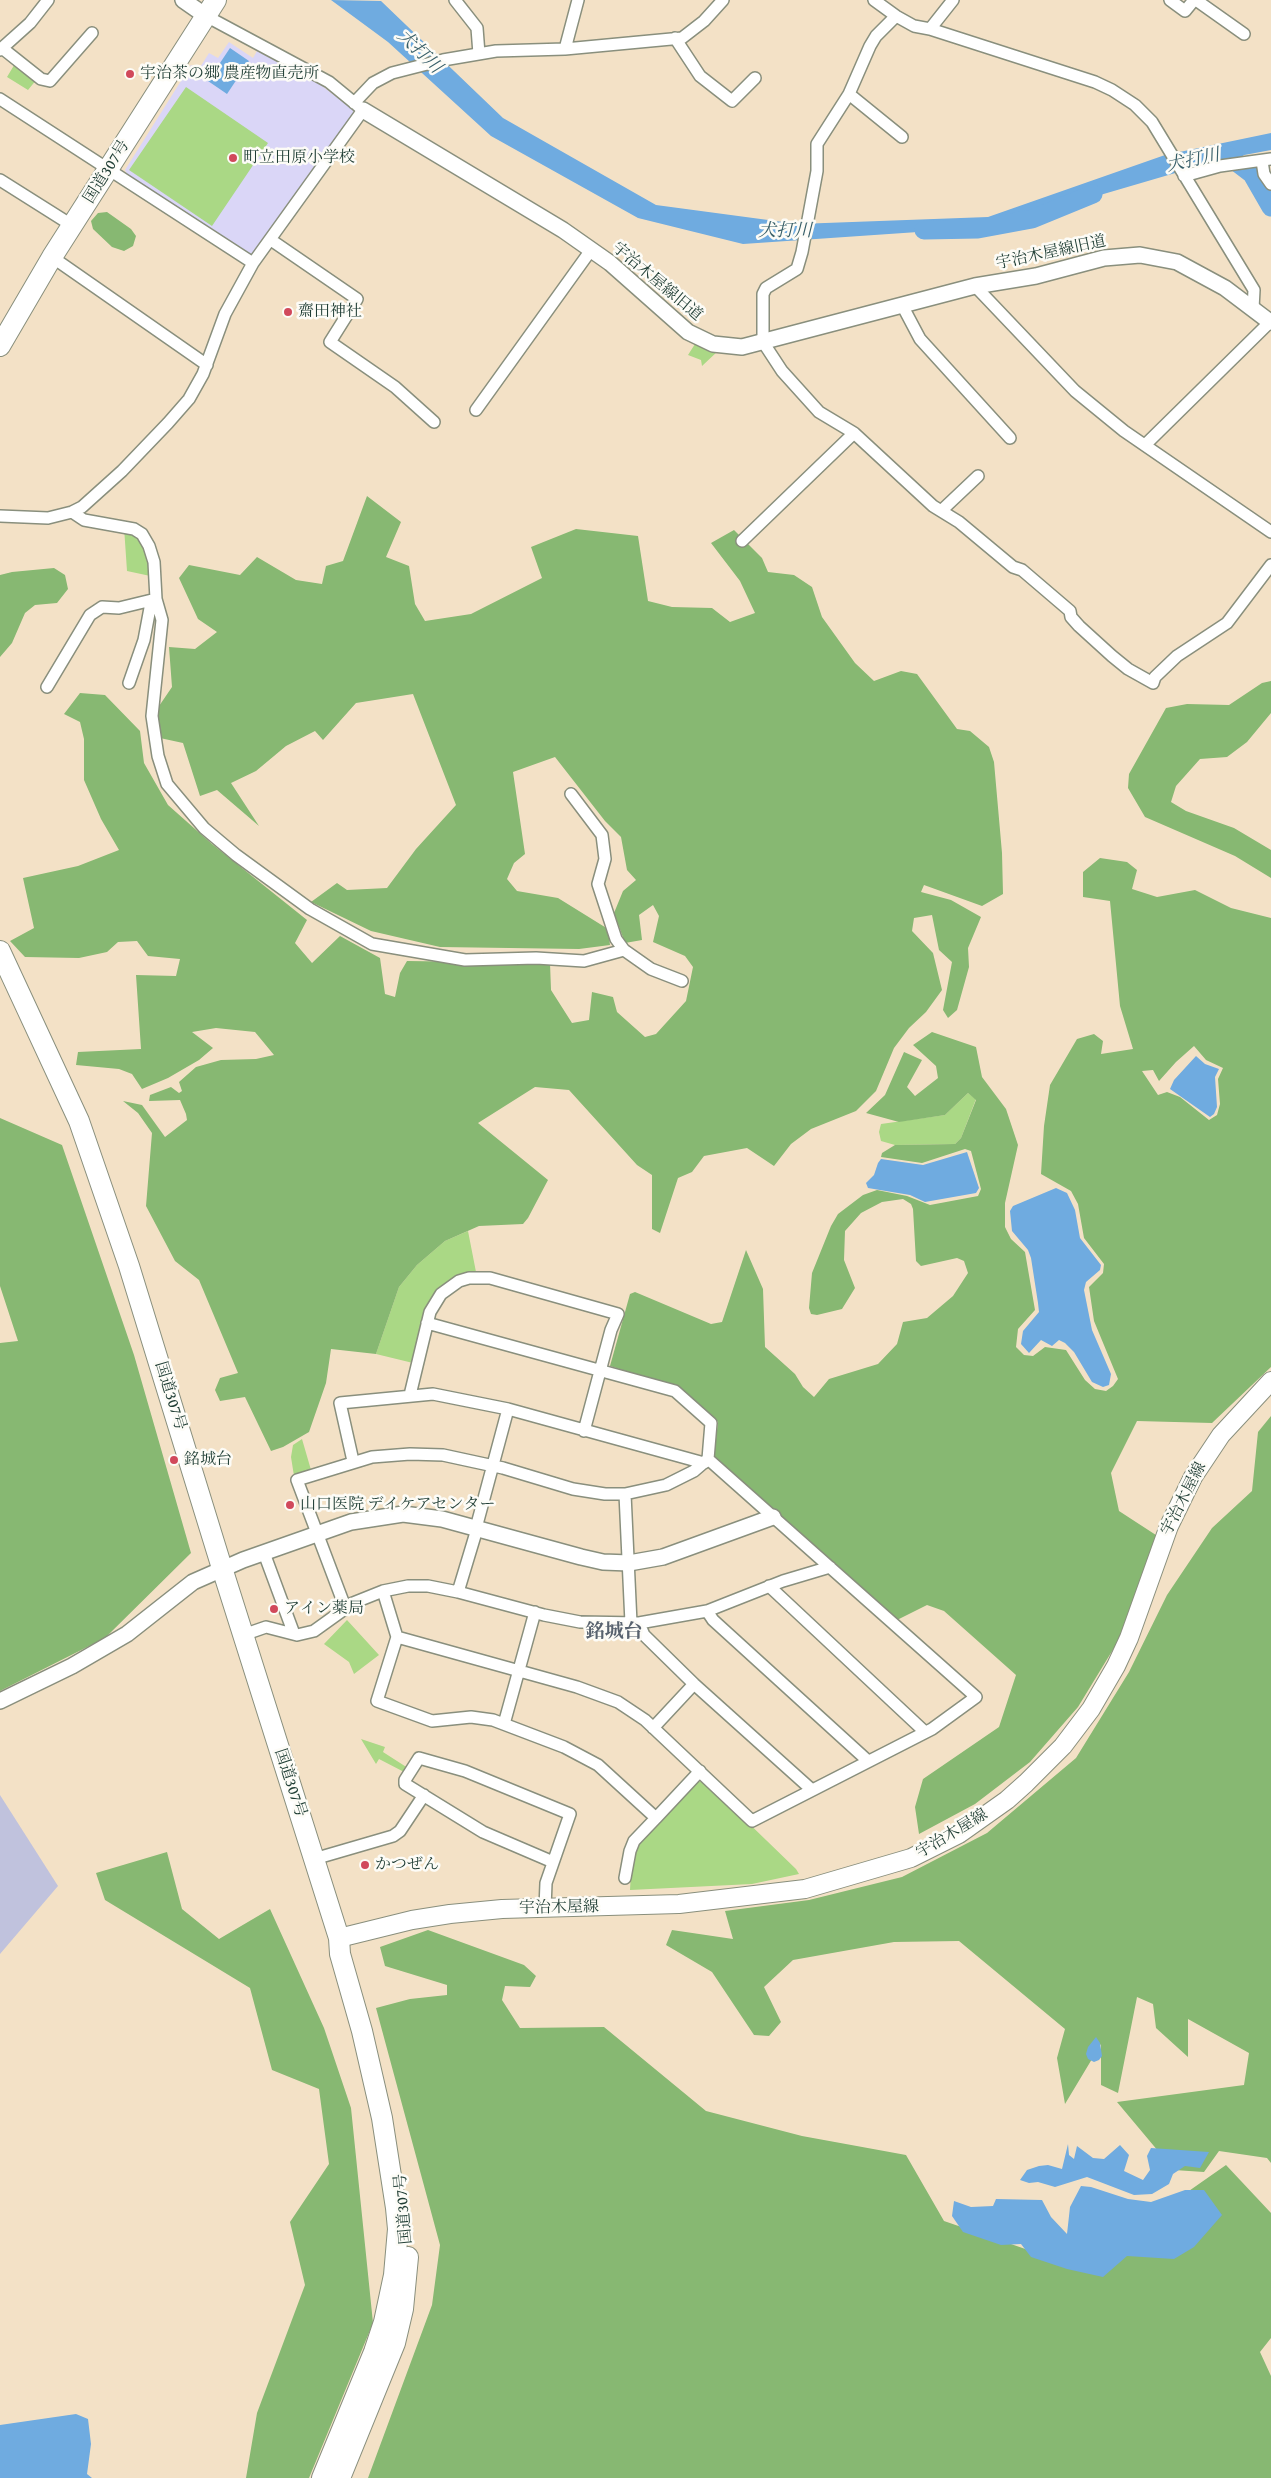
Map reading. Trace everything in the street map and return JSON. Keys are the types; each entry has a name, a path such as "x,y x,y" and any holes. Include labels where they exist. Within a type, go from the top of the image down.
{"highway":[{"name":"国道307号","path":"0,346 52,257 211,8"},
{"name":"国道307号","path":"0,951 79,1121 129,1266 339,1938 340,1954 362,2031 382,2118 394,2187 398,2229 394,2275 384,2322 362,2384 322,2478"},
{"name":"国道307号","path":"339,1938 349,1952 386,2091 402,2177 408,2256 405,2300 396,2343 340,2478"}],"main road":[{"name":"宇治木屋線","path":"339,1938 412,1920 450,1914 502,1909 679,1904 806,1889 911,1858 959,1834 1007,1800 1063,1746 1099,1697 1129,1638 1169,1526 1188,1486 1221,1435 1271,1381"}],"street":[{"path":"48,0 30,22 1,49 41,79 50,81 92,33"},
{"path":"183,0 211,8"},
{"path":"455,0 477,28 479,54"},
{"path":"565,49 578,0"},
{"path":"0,516 48,518 72,512 82,507 122,471 189,399 207,365 225,314 253,263 271,240 373,83 392,73 443,60 496,51 565,49 682,38 704,21 723,0"},
{"path":"874,0 914,26 930,29 1065,72 1112,90 1135,105 1152,122 1254,290 1253,309"},
{"path":"930,29 953,0"},
{"path":"1170,0 1186,11 1195,0 1244,34"},
{"name":"宇治木屋線旧道","path":"211,8 329,82 358,106 538,214 610,263 696,338 722,346 742,346 764,342 974,286 1036,276 1104,258 1140,255 1177,262 1225,288 1271,322"},
{"path":"896,16 876,36 849,94 817,144 817,171 797,269 766,288 763,294 764,342 782,371 819,412 854,433 933,506 960,522 1013,568 1022,570 1070,611 1071,617 1078,626 1128,669 1153,683 1154,677 1177,656 1227,623 1271,565"},
{"path":"675,38 700,76 732,101 755,78"},
{"path":"849,94 902,137"},
{"path":"0,99 253,263"},
{"path":"1183,174 1220,166 1233,166 1262,161 1264,174 1271,184"},
{"path":"0,180 72,226"},
{"path":"271,240 357,299 330,342 395,387 434,422"},
{"path":"476,410 591,250"},
{"path":"52,257 207,365"},
{"path":"974,286 1075,391 1145,445 1271,532"},
{"path":"902,305 920,339 1010,438"},
{"path":"1145,445 1271,322"},
{"path":"742,541 854,433"},
{"path":"941,511 978,476"},
{"path":"72,512 84,520 134,529 142,534 149,546 154,562 156,599 162,620 152,716 158,756 167,784 204,828 236,855 310,909 372,944 465,960 536,958 584,961 624,950"},
{"path":"129,683 144,640 150,608 156,599"},
{"path":"47,687 90,615 102,607 118,608 156,599"},
{"path":"571,794 602,836 605,859 598,884 616,939 624,950 651,969 682,981"},
{"path":"410,1395 430,1312 441,1294 450,1286 469,1278 490,1278 618,1314 584,1431"},
{"path":"427,1323 675,1391 711,1423 706,1461"},
{"path":"353,1461 340,1403 410,1395 441,1395 508,1409 584,1431 706,1461 774,1517 976,1697 925,1732 752,1821 653,1728 626,1706 600,1694 397,1637"},
{"path":"458,1592 508,1409"},
{"path":"345,1607 297,1480 353,1461 381,1456 410,1454 443,1455 493,1466 573,1489 605,1494 625,1494 666,1485 706,1461"},
{"path":"625,1494 635,1623 644,1635 694,1684 812,1790"},
{"path":"0,1701 72,1666 127,1634 193,1582 222,1568 316,1533 369,1518 403,1514 442,1518 581,1558 603,1562 629,1563 662,1557 774,1517"},
{"path":"264,1553 294,1634"},
{"path":"243,1635 266,1627 294,1634 314,1631 345,1607 383,1591 397,1587 428,1586 580,1622 635,1623 707,1611 769,1586 830,1567"},
{"path":"769,1586 925,1732"},
{"path":"383,1591 397,1637 377,1701 432,1721 471,1717 493,1720 564,1748 598,1766 656,1818"},
{"path":"707,1611 713,1620 789,1687 868,1761"},
{"path":"504,1724 534,1612"},
{"path":"653,1728 694,1684"},
{"path":"545,1908 546,1883 570,1814 465,1771 418,1758 405,1780 405,1784 483,1832 553,1862"},
{"path":"625,1878 630,1851 634,1841 700,1771"},
{"path":"314,1859 393,1836 400,1831 424,1795"}],"shaded area":[{"path":"229,42 253,58 257,51 321,85 353,110 354,114 256,255 251,256 127,174 125,170 191,65 199,69 209,53 218,58"},
{"path":"0,1795 58,1886 0,1954"}],"green space":[{"path":"16,62 37,79 28,90 7,77"},
{"path":"186,87 268,143 212,226 129,170"},
{"path":"107,212 131,229 136,236 133,246 124,251 112,247 93,229 91,221 98,213"},
{"path":"695,344 718,351 702,366 701,360 688,355"},
{"path":"367,496 401,522 386,557 409,566 415,604 425,621 471,614 542,578 531,547 576,529 638,536 648,601 672,607 712,608 730,622 755,613 740,581 711,543 734,530 762,558 768,572 794,575 812,587 822,617 855,663 874,681 901,671 917,674 957,729 970,731 989,747 994,762 1002,853 1003,894 982,906 924,885 921,892 951,900 981,917 968,948 969,967 957,1010 948,1018 943,1010 952,962 939,950 932,915 914,918 912,931 933,953 942,990 926,1012 909,1028 894,1048 876,1091 856,1111 811,1129 791,1144 774,1166 747,1148 704,1156 692,1172 678,1178 660,1233 652,1229 652,1175 637,1165 569,1090 535,1087 478,1123 548,1180 528,1218 523,1224 479,1226 445,1241 417,1265 399,1287 376,1354 331,1349 326,1383 309,1432 283,1447 271,1451 245,1397 220,1401 215,1390 220,1378 238,1373 199,1280 175,1261 146,1206 152,1133 138,1113 123,1101 142,1105 165,1137 187,1120 186,1114 180,1100 149,1101 150,1095 171,1087 179,1093 182,1091 179,1082 196,1067 221,1060 256,1059 274,1055 255,1032 216,1028 192,1032 213,1048 199,1060 168,1078 142,1089 132,1074 119,1069 76,1065 78,1052 141,1049 136,975 176,976 180,959 148,956 137,941 118,942 107,952 79,958 25,957 10,941 34,928 23,878 78,866 119,850 101,819 84,780 84,739 80,722 64,714 80,693 105,695 140,731 144,763 168,805 212,844 307,920 295,943 312,963 340,936 380,958 385,994 395,997 400,973 407,961 550,963 551,990 572,1023 589,1020 592,992 613,997 617,1012 645,1037 656,1034 686,1001 693,967 685,956 653,942 659,916 653,905 639,915 642,940 625,943 614,913 623,891 636,880 627,870 621,837 605,821 555,757 513,772 525,854 514,863 507,879 517,891 558,898 608,929 610,945 579,949 440,947 371,931 311,902 337,883 347,890 387,888 416,849 456,805 413,694 356,703 323,740 315,731 286,746 256,771 231,783 259,826 217,790 200,796 183,743 160,738 157,709 172,687 169,647 195,649 217,632 198,619 179,578 189,565 240,575 257,557 296,580 322,584 326,566 343,561"},
{"path":"124,527 142,534 155,577 127,571"},
{"path":"54,568 65,575 68,589 57,603 35,605 25,613 12,643 0,657 0,575"},
{"path":"1271,681 1271,713 1247,742 1227,757 1200,759 1176,786 1171,802 1186,811 1234,828 1271,850 1271,878 1235,856 1145,817 1128,788 1129,774 1166,708 1187,704 1229,705 1262,683"},
{"path":"1100,858 1127,862 1137,870 1132,889 1157,897 1195,890 1231,908 1271,918 1271,1367 1212,1423 1137,1421 1111,1473 1119,1511 1159,1537 1120,1638 1078,1707 1030,1762 975,1804 919,1834 915,1807 923,1779 999,1727 1016,1675 944,1611 927,1605 897,1620 714,1456 718,1422 677,1387 610,1366 630,1294 635,1292 711,1324 722,1322 746,1250 763,1289 765,1347 795,1374 803,1387 814,1397 829,1379 878,1364 897,1344 903,1322 927,1318 953,1296 968,1273 964,1261 957,1258 921,1266 916,1261 913,1209 911,1204 903,1199 882,1202 861,1213 845,1231 844,1260 855,1288 842,1309 817,1315 811,1314 809,1308 812,1273 831,1226 838,1214 863,1195 877,1190 907,1196 930,1205 978,1196 981,1189 971,1151 965,1149 922,1163 881,1157 882,1153 895,1145 955,1144 961,1138 976,1100 968,1093 945,1115 899,1122 866,1113 885,1095 904,1052 922,1060 907,1087 915,1096 938,1078 936,1066 913,1045 932,1032 976,1047 982,1077 1006,1109 1018,1145 1005,1203 1005,1227 1011,1239 1025,1252 1035,1310 1018,1329 1016,1347 1024,1355 1033,1356 1045,1347 1066,1350 1085,1380 1095,1389 1106,1391 1113,1386 1118,1379 1094,1321 1089,1287 1103,1273 1104,1264 1084,1238 1078,1204 1071,1191 1041,1174 1044,1126 1050,1085 1077,1039 1094,1034 1103,1041 1101,1054 1133,1049 1120,1006 1110,901 1083,897 1083,872","holes":["1194,1046 1206,1060 1223,1068 1218,1079 1220,1104 1217,1115 1209,1120 1180,1097 1167,1092 1158,1095 1142,1071 1153,1070 1159,1081"]},
{"path":"968,1093 976,1099 961,1138 955,1144 895,1145 881,1141 879,1132 881,1124 945,1115"},
{"path":"0,1118 62,1145 134,1355 191,1553 105,1638 0,1691 0,1343 18,1341 0,1286"},
{"path":"468,1231 476,1272 467,1273 447,1283 413,1363 376,1354 399,1287 417,1265 445,1241"},
{"path":"1271,1416 1271,2163 1267,2158 1219,2151 1204,2172 1174,2170 1117,2102 1244,2085 1249,2053 1188,2019 1188,2057 1156,2028 1153,2004 1137,1997 1118,2093 1101,2085 1101,2044 1065,2104 1057,2058 1065,2029 959,1941 894,1942 793,1960 764,1987 781,2022 769,2036 754,2035 712,1972 666,1945 672,1930 733,1939 725,1911 809,1900 902,1877 987,1833 1076,1758 1129,1672 1167,1595 1212,1528 1252,1491 1258,1432"},
{"path":"302,1439 311,1470 294,1476 291,1457 293,1445"},
{"path":"347,1620 379,1655 354,1674 349,1662 324,1644"},
{"path":"361,1739 385,1747 383,1752 411,1770 408,1774 379,1759 376,1764"},
{"path":"696,1782 706,1782 799,1874 752,1884 630,1890 631,1872 639,1842"},
{"path":"167,1852 182,1909 219,1939 270,1909 324,2028 351,2108 373,2323 309,2478 246,2478 257,2413 305,2285 290,2222 329,2164 319,2089 272,2070 250,1988 105,1900 96,1873"},
{"path":"428,1930 524,1965 536,1976 530,1987 505,1986 502,2000 520,2028 604,2027 706,2111 802,2136 906,2155 944,2221 1098,2274 1126,2235 1226,2165 1271,2213 1271,2338 1260,2352 1271,2376 1271,2478 368,2478 432,2305 440,2245 376,2008 410,1999 447,1995 447,1985 385,1966 380,1947"}],"water":[{"path":"331,0 381,1 503,118 656,205 798,224 988,217 1165,155 1271,133 1271,150 1223,159 991,227 743,244 638,218 491,136 388,42"},
{"path":"230,48 249,61 227,94 208,81"},
{"path":"1196,1056 1205,1064 1219,1069 1215,1077 1217,1107 1214,1114 1210,1117 1170,1089 1174,1080"},
{"path":"967,1152 979,1188 976,1193 925,1202 910,1195 868,1188 866,1183 874,1175 881,1159 923,1165"},
{"path":"1056,1188 1067,1193 1075,1210 1080,1238 1101,1265 1100,1270 1086,1282 1084,1290 1092,1330 1111,1374 1109,1385 1103,1387 1092,1382 1074,1352 1065,1343 1059,1340 1052,1346 1041,1340 1029,1353 1021,1344 1023,1331 1039,1312 1031,1258 1028,1250 1012,1231 1010,1211 1013,1206"},
{"path":"1096,2037 1100,2043 1102,2056 1094,2062 1088,2059 1086,2054 1088,2047"},
{"path":"1068,2144 1069,2155 1074,2159 1077,2146 1093,2158 1104,2159 1120,2145 1129,2155 1124,2171 1143,2180 1150,2170 1147,2156 1151,2148 1209,2152 1200,2168 1185,2166 1173,2174 1169,2184 1152,2194 1134,2195 1087,2177 1055,2187 1038,2182 1029,2183 1020,2180 1027,2170 1039,2166 1048,2165 1062,2169"},
{"path":"1081,2186 1091,2187 1128,2199 1151,2202 1185,2190 1204,2190 1222,2215 1194,2247 1174,2259 1127,2256 1103,2277 1067,2269 1031,2257 1021,2244 1001,2245 963,2232 952,2216 954,2201 971,2207 993,2206 996,2199 1042,2200 1051,2217 1067,2234 1070,2207"},
{"path":"76,2414 88,2419 91,2444 87,2474 92,2478 0,2478 0,2425"}],"waterway":[{"path":"1227,155 1252,174 1271,207"},
{"name":"犬打川","path":"924,230 978,229 1032,219 1093,194"}],"place":[{"name":"宇治茶の郷 農産物直売所","path":"130,74"},
{"name":"町立田原小学校","path":"233,158"},
{"name":"齋田神社","path":"288,312"},
{"name":"銘城台","path":"174,1460"},
{"name":"山口医院 デイケアセンター","path":"290,1505"},
{"name":"アイン薬局","path":"274,1609"},
{"name":"かつぜん","path":"365,1865"}],"district":[{"name":"銘城台","path":"614,1632"}]}
